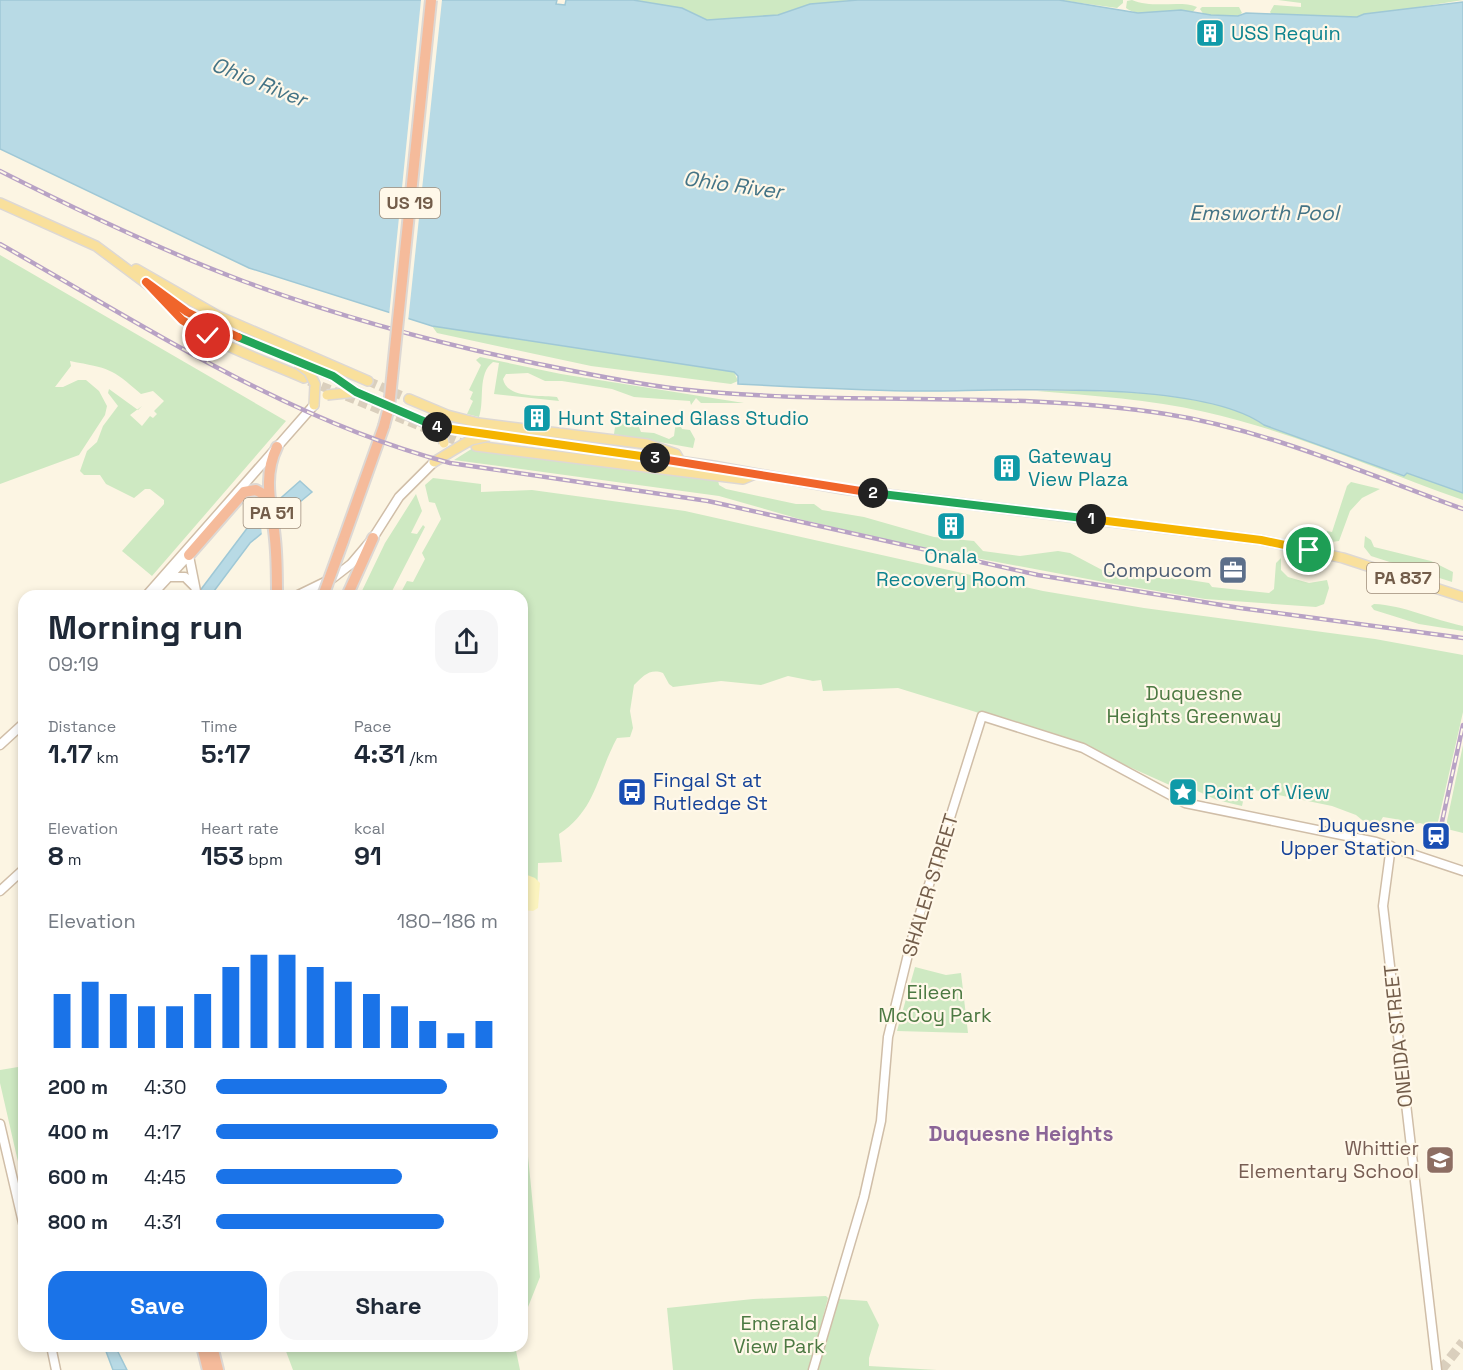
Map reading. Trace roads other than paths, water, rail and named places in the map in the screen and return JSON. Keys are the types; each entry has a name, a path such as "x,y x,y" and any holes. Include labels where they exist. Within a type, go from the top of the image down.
{"highway":[{"name":"US 19","path":"325,590 389,407 431,0"},
{"name":"PA 51","path":"277,447 268,476 277,590"},
{"path":"188,551 244,492 256,490 270,498"},
{"path":"350,590 373,538"},
{"path":"204,1352 208,1370"},
{"path":"214,1352 218,1370"}],"main road":[{"path":"0,203 85,240 218,316 368,381"},
{"path":"118,260 200,320 297,363 333,376 356,392 440,428 444,443 434,462"},
{"path":"146,282 176,314 197,330 304,378"},
{"path":"297,363 309,372 316,392 314,405"},
{"path":"314,405 327,395 356,392"},
{"path":"409,399 447,416 478,423 647,444 676,454 680,461"},
{"name":"PA 837","path":"440,428 680,461 843,489 1261,540 1343,558 1463,597"},
{"name":"PA 837","path":"434,462 471,440 489,436"},
{"path":"476,446 742,479 756,474"}],"street":[{"path":"152,590 314,405"},
{"path":"307,590 339,573 373,538 399,497 434,462"},
{"path":"157,590 170,577 188,551"},
{"path":"188,551 197,590"},
{"path":"170,577 185,577 195,590"},
{"name":"SHALER STREET","path":"813,1370 864,1197 881,1121 888,1037 911,942 982,716 1083,748 1185,803 1391,846"},
{"path":"0,745 18,728"},
{"path":"1391,846 1463,870"},
{"name":"ONEIDA STREET","path":"1391,846 1383,906 1437,1370"},
{"path":"0,891 18,874"},
{"path":"0,1124 18,1201"},
{"path":"52,1352 56,1370"}],"water":[{"name":"Emsworth Pool","path":"0,0 557,0 556,4 565,5 566,0 633,0 682,8 707,20 778,15 810,4 858,0 1059,0 1138,13 1181,10 1211,15 1238,16 1246,13 1357,17 1364,14 1463,2 1463,493 1407,473 1404,476 1264,425 1233,410 1192,400 1144,393 1093,390 907,391 738,384 738,376 734,372 432,326 249,268 0,149"},
{"path":"300,481 312,492 250,543 215,590 201,590 248,527"},
{"path":"106,1352 118,1352 127,1370 113,1370"}],"tunnel":[{"path":"309,381 459,442 476,446"},
{"path":"368,381 409,399"},
{"path":"1441,1370 1463,1342"}],"railway":[{"path":"0,171 120,229 243,281 348,316 420,337 493,354 603,377 679,389 800,397 1045,402 1105,406 1166,414 1204,421 1279,442 1463,509"},
{"path":"0,244 163,338 274,396 390,445 450,463 708,501 1038,575 1240,608 1463,638"},
{"path":"1440,831 1463,725"}],"place":[{"name":"USS Requin","path":"1210,33"},
{"name":"Hunt Stained Glass Studio","path":"537,418"},
{"name":"Gateway View Plaza","path":"1007,468"},
{"name":"Onala Recovery Room","path":"951,526"},
{"name":"Compucom","path":"1233,570"},
{"name":"Fingal St at Rutledge St","path":"632,792"},
{"name":"Point of View","path":"1183,792"},
{"name":"Duquesne Upper Station","path":"1436,836"},
{"name":"Whittier Elementary School","path":"1440,1160"}],"district":[{"name":"Duquesne Heights","path":"1021,1134"}],"water label":[{"name":"Ohio River","path":"259,82"},
{"name":"Ohio River","path":"733,185"}],"park label":[{"name":"Duquesne Heights Greenway","path":"1194,704"},
{"name":"Eileen McCoy Park","path":"935,1004"},
{"name":"Emerald View Park","path":"779,1334"}]}
